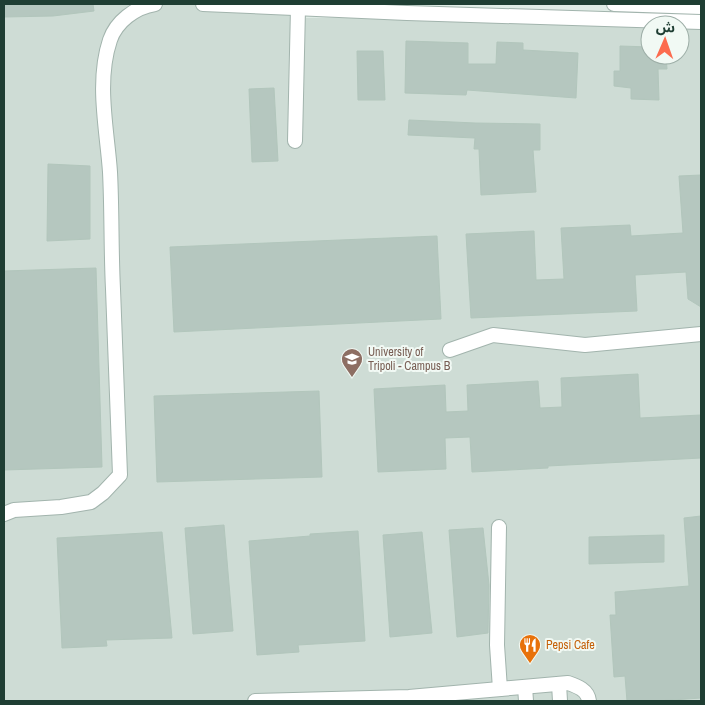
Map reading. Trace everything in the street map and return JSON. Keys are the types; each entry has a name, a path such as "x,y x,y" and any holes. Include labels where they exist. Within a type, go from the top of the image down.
{"street":[{"path":"4,514 14,510 60,507 91,502 120,475 110,172 103,88 104,63 115,27 131,14 150,4 155,4"},
{"path":"202,4 407,13 701,22"},
{"path":"614,4 701,7"},
{"path":"295,141 298,8"},
{"path":"450,350 493,335 585,346 701,334"},
{"path":"499,527 497,645 500,689"},
{"path":"257,701 484,696 500,689 568,683 576,686 588,696 589,701"},
{"path":"559,684 560,701"},
{"path":"525,687 526,701"}],"shaded area":[{"name":"University of Tripoli - Campus B","path":"4,4 305,4 306,18 701,13 701,701 4,701"}],"building":[{"path":"4,4 93,4 94,11 53,16 4,17"},
{"path":"406,41 468,43 468,64 496,64 497,42 523,43 523,50 578,53 576,98 467,90 466,95 405,93"},
{"path":"620,46 640,47 640,65 667,65 667,69 658,69 659,100 631,99 631,88 614,86 614,71 620,71"},
{"path":"357,51 383,51 385,100 358,100"},
{"path":"274,88 278,161 252,162 249,89"},
{"path":"409,120 540,124 540,150 533,150 536,192 481,195 479,149 474,149 475,138 408,135"},
{"path":"48,164 90,166 90,239 47,241"},
{"path":"701,175 701,307 688,299 686,272 635,275 637,311 471,318 466,234 534,231 536,280 564,279 561,228 630,225 631,236 683,233 679,176"},
{"path":"437,236 441,319 174,332 170,247"},
{"path":"96,268 102,467 4,470 4,271"},
{"path":"638,374 640,418 701,415 701,458 472,472 470,437 445,438 446,469 378,472 374,389 445,385 446,412 468,411 467,385 538,381 540,408 562,407 561,378"},
{"path":"319,391 322,477 157,482 154,396"},
{"path":"701,516 701,698 627,701 625,676 614,677 610,615 616,615 615,592 689,586 684,518"},
{"path":"224,525 233,631 193,634 185,528"},
{"path":"483,528 489,585 488,633 457,637 449,530"},
{"path":"358,531 365,641 298,645 299,652 257,655 249,541"},
{"path":"162,532 172,638 106,640 107,646 62,648 57,538"},
{"path":"422,532 432,633 390,637 383,535"},
{"path":"664,535 664,562 589,564 589,537"}],"place":[{"name":"University of Tripoli - Campus B","path":"352,378"},
{"name":"Pepsi Cafe","path":"530,664"}]}
